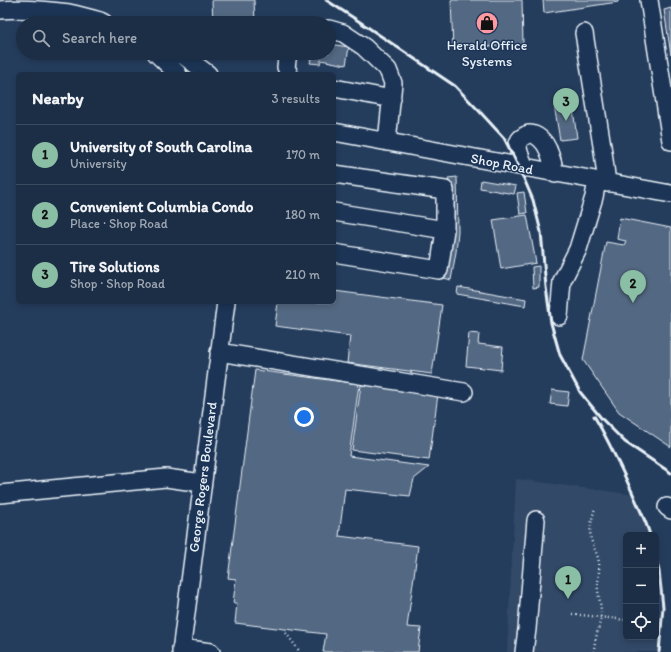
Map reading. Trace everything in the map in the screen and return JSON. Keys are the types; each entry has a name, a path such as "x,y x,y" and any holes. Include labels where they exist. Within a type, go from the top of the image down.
{"street":[{"path":"649,0 671,141"},
{"path":"0,10 46,10 79,16"},
{"path":"336,31 343,33 364,47 388,70 394,83 387,142"},
{"path":"559,316 562,281 578,249 594,198 602,182 603,152 584,33"},
{"path":"163,60 176,72"},
{"path":"189,60 205,72"},
{"path":"287,60 286,67 288,72"},
{"path":"336,88 392,99"},
{"name":"Shop Road","path":"336,132 555,174 671,194"},
{"path":"525,168 518,144 521,138 526,134 533,134 540,138 546,145 550,153 555,174"},
{"path":"336,174 445,190 445,230 439,270 336,253"},
{"path":"336,212 445,230"},
{"name":"George Rogers Boulevard","path":"181,650 226,304"},
{"path":"219,352 464,392"},
{"path":"0,494 166,478 202,483"},
{"path":"524,652 536,520"},
{"path":"181,650 211,652"}],"path":[{"path":"594,652 601,617 598,590 598,556 592,540 591,532 591,523 595,508"},
{"path":"572,614 623,620"},
{"path":"286,633 300,652"}],"shaded area":[{"path":"516,479 636,495 648,532 623,532 623,640 659,640 659,591 661,652 507,652"}],"building":[{"path":"212,0 254,0 255,16 213,16"},
{"name":"Herald Office Systems","path":"451,0 522,0 523,45 453,48"},
{"path":"543,0 618,0 618,2 544,13"},
{"path":"671,8 671,55 664,10"},
{"path":"336,45 349,47 346,65 321,60 336,60"},
{"path":"311,60 321,60 320,64 310,63"},
{"path":"572,102 577,138 560,140 554,105"},
{"path":"457,177 458,231 451,280 444,278 446,269 450,189 448,178"},
{"path":"481,180 516,186 514,194 480,188"},
{"path":"524,192 527,213 520,214 517,193"},
{"path":"527,215 536,263 501,269 493,220"},
{"path":"620,218 671,228 671,447 619,412 583,360 606,242 624,245 626,241 617,239"},
{"path":"539,266 539,287 533,288 532,267"},
{"path":"458,287 526,299 525,306 457,294"},
{"path":"336,291 442,305 432,374 347,363 350,336 275,326 278,304 336,304"},
{"path":"469,333 479,334 478,344 503,347 501,370 466,366"},
{"path":"255,370 359,384 349,456 429,467 414,479 410,496 345,489 339,536 418,546 407,627 421,628 418,652 323,652 326,634 235,623 237,603 233,603 236,579 228,578"},
{"path":"361,385 438,394 429,460 352,450"},
{"path":"552,390 569,392 567,406 550,404"}],"railway":[{"path":"326,0 455,86 504,138 519,167 533,200 541,232 551,323 560,355 580,392 602,419 625,442 671,473"},
{"path":"594,416 619,464 649,532"},
{"path":"658,568 663,607 659,652"}],"place":[{"name":"Herald Office Systems","path":"487,23"},
{"name":"Tire Solutions","path":"566,121"},
{"name":"Convenient Columbia Condo","path":"633,303"},
{"name":"University of South Carolina","path":"568,599"}]}
